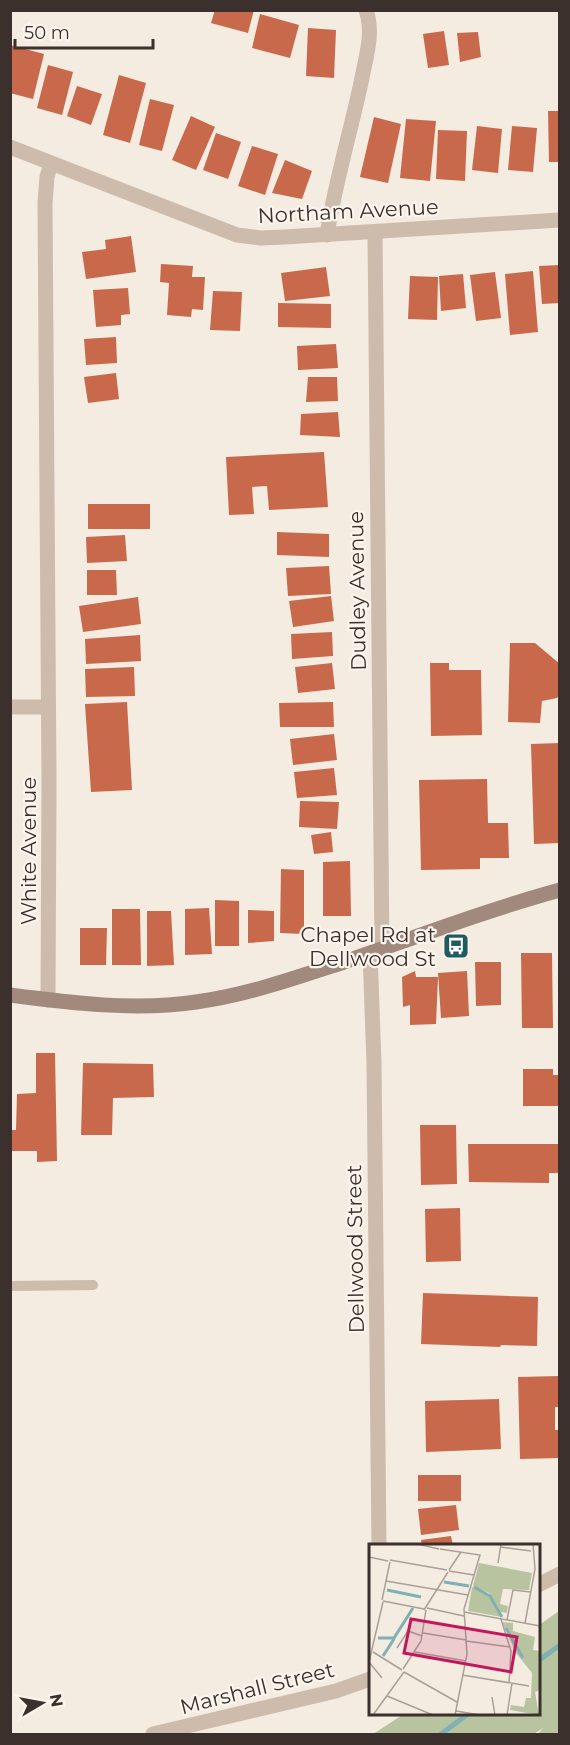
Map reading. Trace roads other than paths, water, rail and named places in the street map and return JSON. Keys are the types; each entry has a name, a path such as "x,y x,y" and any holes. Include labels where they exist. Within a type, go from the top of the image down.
{"main road":[{"path":"10,995 120,1006 194,1002 244,993 560,890"}],"street":[{"path":"327,235 333,198 368,48 370,21 366,10"},
{"name":"Northam Avenue","path":"10,147 237,235 272,238 560,220"},
{"name":"White Avenue","path":"48,1000 50,933 45,203 47,177 51,163"},
{"name":"Dudley Avenue","path":"375,233 376,951"},
{"path":"10,707 48,707"},
{"name":"Dellwood Street","path":"376,951 374,1063 379,1544"},
{"path":"540,1585 560,1574"},
{"name":"Marshall Street","path":"153,1734 336,1691 369,1679"}],"lane":[{"path":"10,1286 93,1285"}],"waterway":[{"path":"540,1660 560,1645"},
{"path":"441,1734 467,1715"}],"place":[{"name":"Chapel Rd at Dellwood St","path":"456,946"}]}
